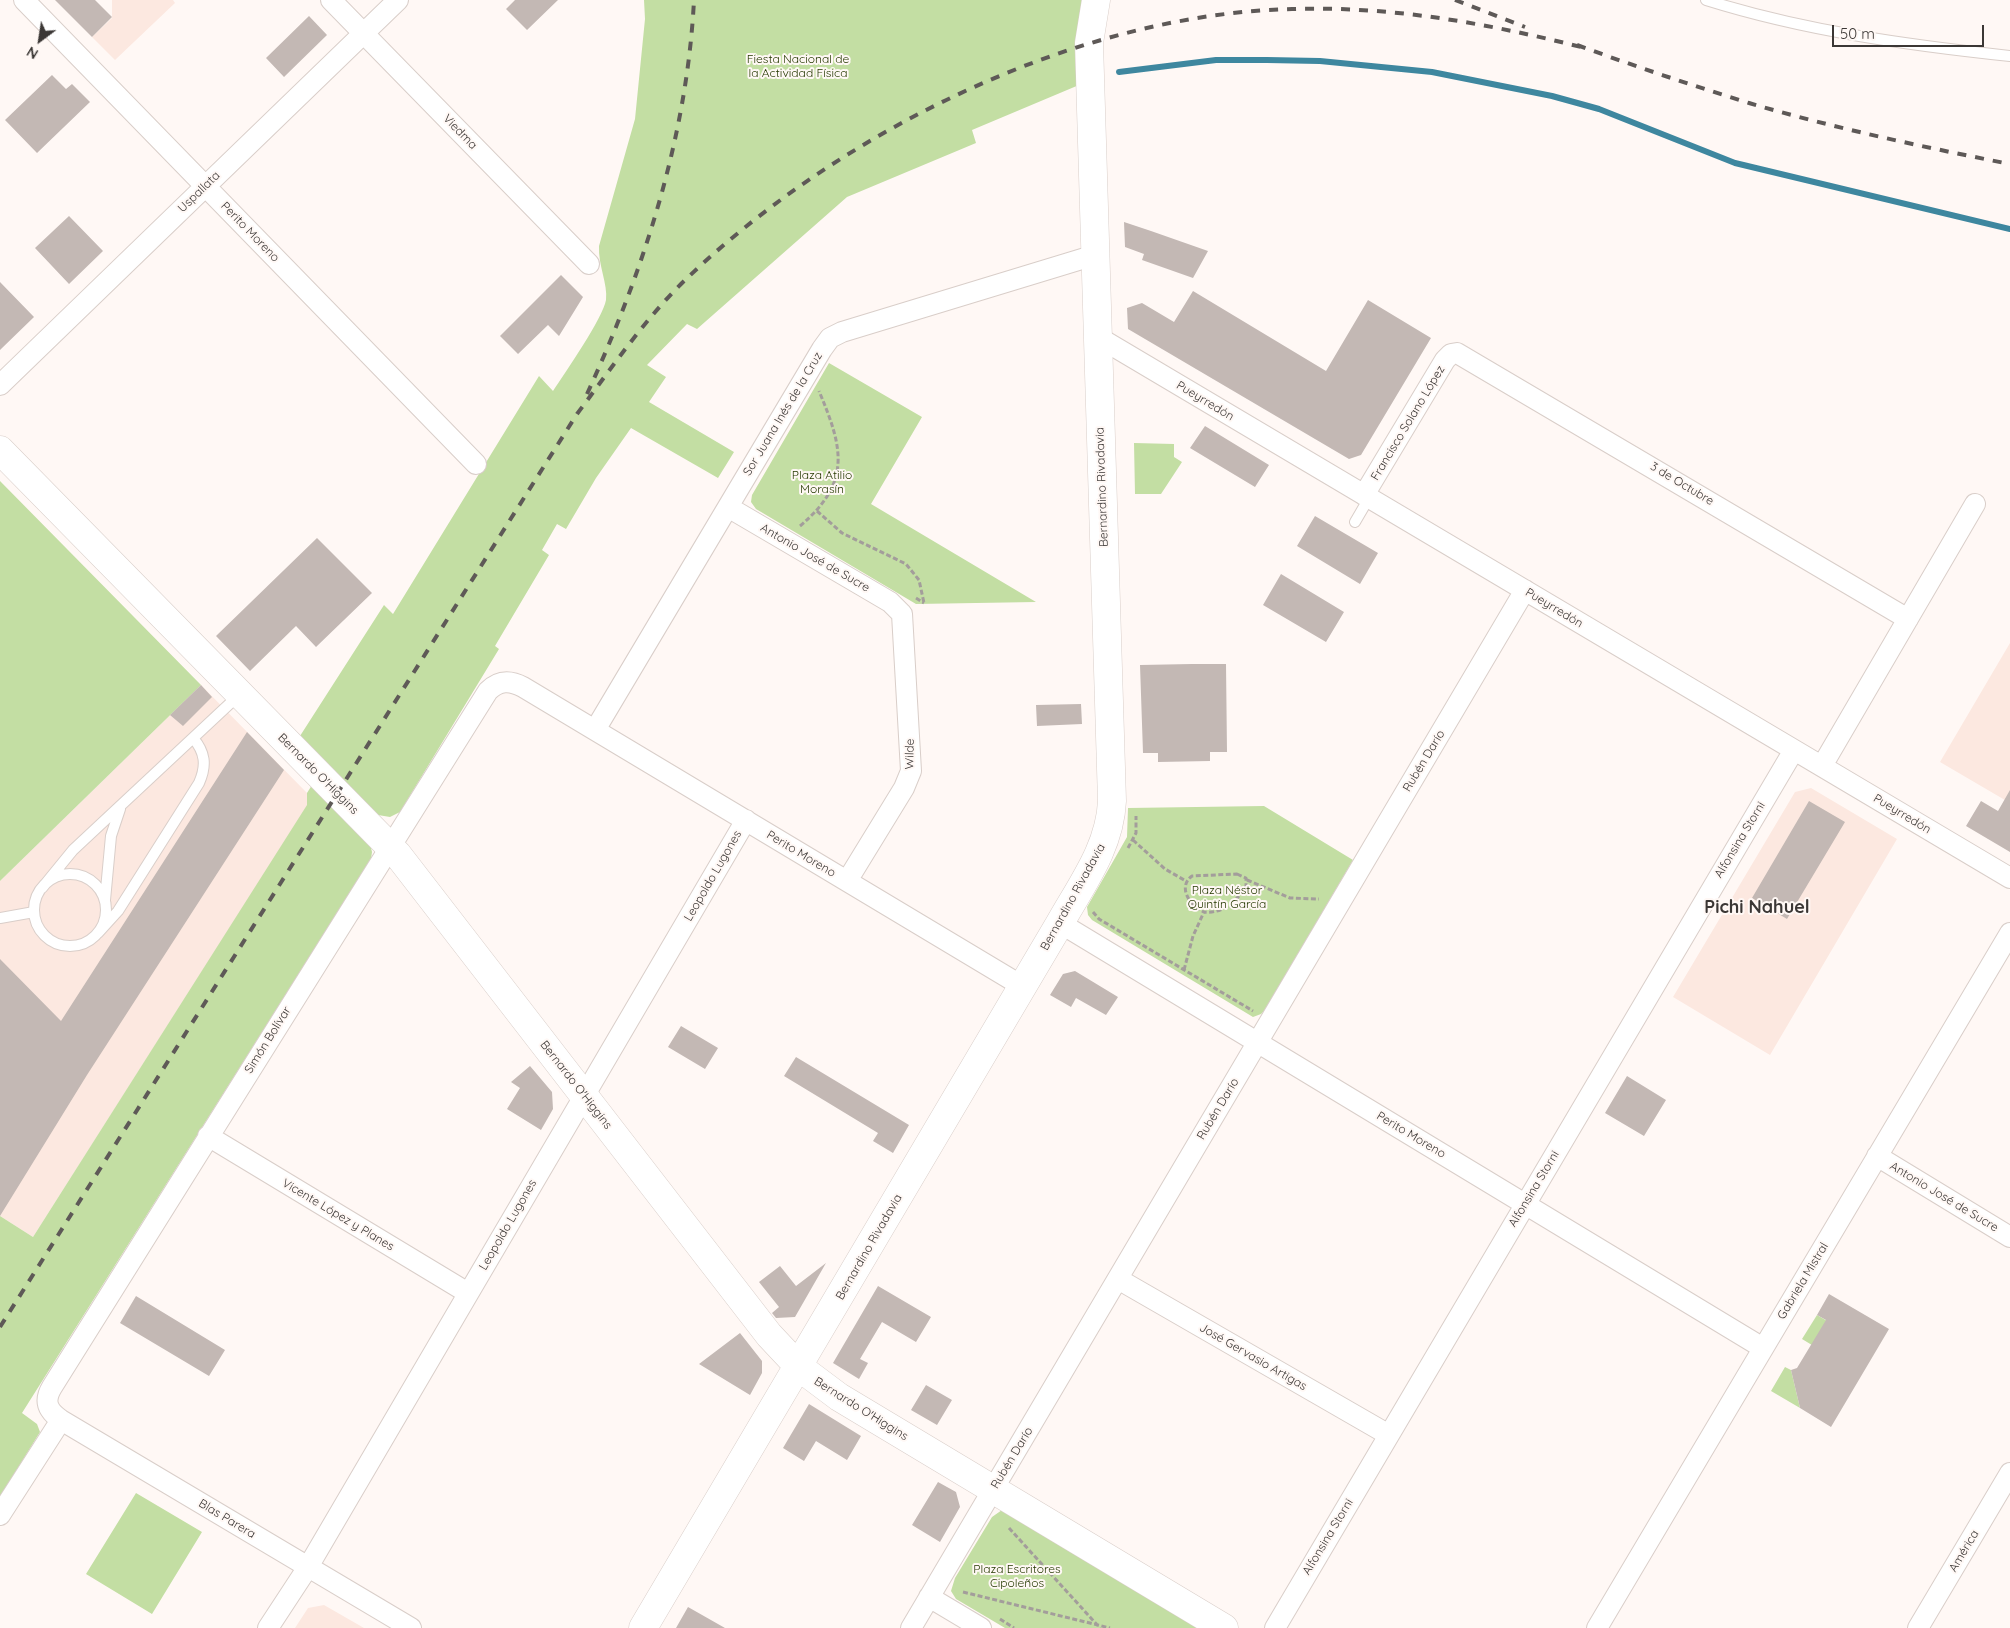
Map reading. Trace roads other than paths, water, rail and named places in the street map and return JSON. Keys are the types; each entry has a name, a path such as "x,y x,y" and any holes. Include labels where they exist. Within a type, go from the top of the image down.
{"main road":[{"name":"Bernardino Rivadavia","path":"643,1628 799,1367 1104,845 1111,815 1089,43 1096,0"},
{"name":"Bernardo O'Higgins","path":"0,450 390,846 768,1334 799,1367 839,1398 1224,1628"}],"street":[{"name":"Perito Moreno","path":"24,0 476,464"},
{"name":"Viedma","path":"331,0 589,264"},
{"name":"Uspallata","path":"0,385 398,0"},
{"name":"Sor Juana Inés de la Cruz","path":"595,730 822,348 834,336 1095,255"},
{"name":"Pueyrredón","path":"1098,337 2010,878"},
{"name":"Francisco Solano López","path":"1367,497 1445,360 1454,353"},
{"name":"3 de Octubre","path":"1454,353 1466,357 1908,618"},
{"path":"1822,766 1975,504"},
{"name":"Antonio José de Sucre","path":"728,506 886,600 904,602"},
{"name":"Rubén Darío","path":"911,1628 1525,590"},
{"name":"Wilde","path":"848,881 904,788 911,771 904,602"},
{"name":"Perito Moreno","path":"501,682 510,682 523,687 1022,986"},
{"name":"Simón Bolívar","path":"47,1405 52,1387 390,846 486,694 501,682"},
{"name":"Alfonsina Storni","path":"1275,1628 1794,750"},
{"name":"Leopoldo Lugones","path":"268,1628 308,1567 746,820"},
{"name":"Perito Moreno","path":"1060,923 1763,1348"},
{"name":"Gabriela Mistral","path":"1596,1628 2010,933"},
{"name":"Vicente López y Planes","path":"208,1136 468,1293"},
{"name":"Antonio José de Sucre","path":"1877,1156 2010,1237"},
{"name":"José Gervasio Artigas","path":"1118,1279 1389,1435"},
{"name":"Blas Parera","path":"47,1405 61,1420 411,1628"},
{"path":"0,1515 61,1420"},
{"name":"América","path":"1918,1628 2010,1474"},
{"path":"929,1598 986,1621"}],"lane":[{"path":"1706,0 1774,20 1823,30 1910,45 2010,56"},
{"path":"1355,522 1367,497"},
{"path":"193,738 201,748 204,759 199,783 118,910 98,933 84,943 76,945 59,944 51,940 39,928 34,912 35,904 42,888 68,856 193,738 240,694"},
{"path":"98,933 105,918 111,836 121,806"},
{"path":"42,888 56,877 73,874 90,880 96,885 105,901"},
{"path":"0,918 34,912"}],"waterway":[{"path":"1119,72 1216,60 1320,61 1432,72 1552,96 1599,109 1735,163 2010,229"}],"railway":[{"path":"587,394 627,299 659,202 682,102 690,51 694,0"},
{"path":"1455,0 1525,27"},
{"path":"0,1327 577,414 627,347 667,299 681,284 743,229 811,178 885,132 963,92 1044,59 1127,33 1210,16 1292,9 1366,10 1402,13 1474,24 1581,47"},
{"path":"1577,45 1749,103 1813,121 2010,164"}],"district":[{"name":"Pichi Nahuel","path":"1757,908"}],"park label":[{"name":"Fiesta Nacional de la Actividad Física","path":"798,66"},
{"name":"Plaza Atilio Morasín","path":"822,482"},
{"name":"Plaza Néstor Quintín García","path":"1227,897"},
{"name":"Plaza Escritores Cipoleños","path":"1017,1576"}]}
